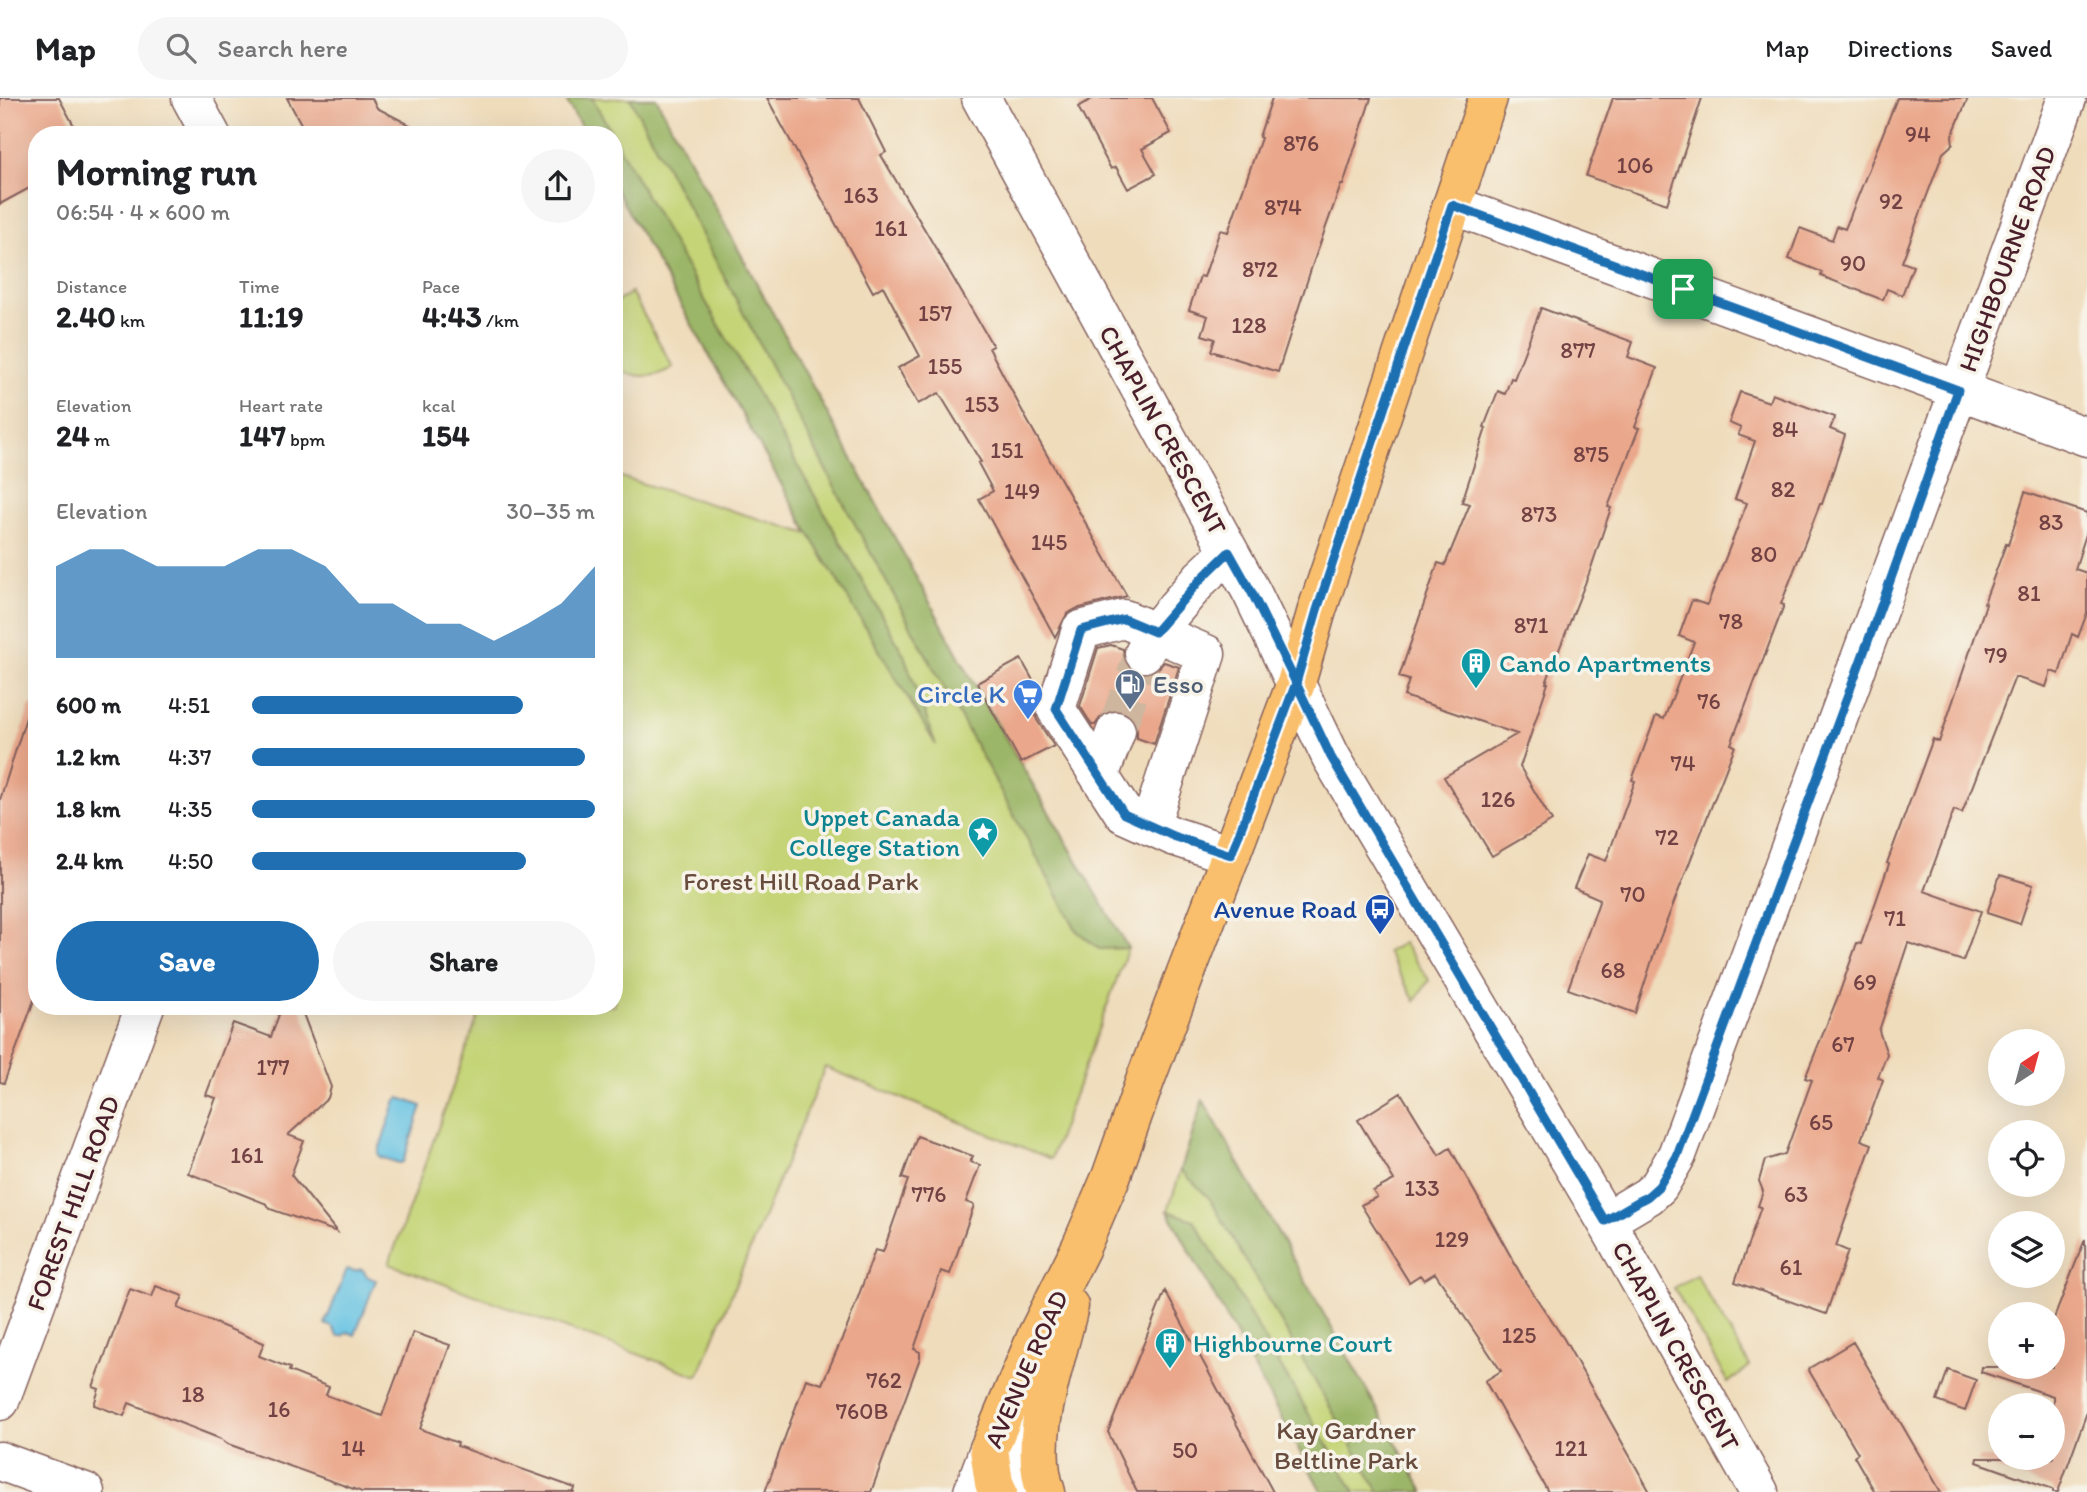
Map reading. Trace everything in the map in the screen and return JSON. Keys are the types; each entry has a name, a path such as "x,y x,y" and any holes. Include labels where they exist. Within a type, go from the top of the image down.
{"main road":[{"name":"AVENUE ROAD","path":"989,1449 1037,1335 1081,1247 1115,1167 1146,1078 1296,683 1317,610 1488,98"},
{"name":"AVENUE ROAD","path":"1048,1394 1081,1247"},
{"path":"1046,1492 1038,1453 1048,1394"},
{"path":"989,1449 994,1483 999,1492"}],"street":[{"path":"191,98 206,126"},
{"name":"CHAPLIN CRESCENT","path":"981,98 1252,593 1331,757 1605,1221 1759,1492"},
{"name":"HIGHBOURNE ROAD","path":"1605,1221 1648,1196 1659,1186 1677,1156 2067,98"},
{"path":"1452,205 2087,438"},
{"path":"1149,644 1201,579 1229,552"},
{"path":"1150,826 1206,654 1149,644 1124,619 1081,630 1056,709 1124,814 1150,826 1231,855"},
{"path":"1100,774 1116,731"},
{"name":"FOREST HILL ROAD","path":"0,1401 142,1015"},
{"name":"AVENUE ROAD","path":"1010,1492 1048,1394"},
{"name":"AVENUE ROAD","path":"973,1492 989,1449"},
{"path":"0,1461 85,1492"}],"green space":[{"name":"Forest Hill Road Park","path":"565,98 656,98 973,682 1128,948 1051,1159 825,1067 698,1376 389,1264 479,1015 623,1015 623,478 809,534 623,201 623,126 581,126"},
{"path":"565,98 592,98 608,126 581,126"},
{"path":"630,98 656,98 973,682 1128,948 1099,949 1077,931 838,493"},
{"path":"623,154 904,655 936,745 810,535 623,202"},
{"path":"631,292 673,367 651,376 623,370 623,298"},
{"path":"1403,943 1429,980 1415,1001 1387,952"},
{"name":"Kay Gardner Beltline Park","path":"1203,1100 1424,1492 1322,1492 1168,1211"},
{"path":"1203,1100 1424,1492 1379,1492 1210,1199 1181,1170"},
{"path":"1168,1211 1194,1220 1355,1492 1322,1492"},
{"path":"1696,1275 1750,1366 1728,1383 1674,1288"}],"water":[{"path":"400,1098 422,1106 403,1162 399,1163 380,1157 378,1153 396,1100"},
{"path":"347,1269 362,1269 368,1277 376,1280 355,1335 348,1332 338,1336 332,1327 325,1324"}],"building":[{"path":"0,98 59,98 74,126 28,126 28,189 0,204"},
{"path":"287,98 372,98 377,108 412,126 302,126"},
{"path":"767,98 859,98 886,152 881,155 993,346 989,348 1026,418 1127,596 1076,609 1067,614 1055,637 979,499 993,491 978,463 981,462 939,393 918,404 898,368 920,356 883,286 873,292"},
{"path":"1094,98 1152,98 1171,133 1142,149 1156,174 1128,189 1116,167 1111,169 1078,107"},
{"path":"1272,98 1371,98 1278,372 1211,351 1215,339 1202,335 1208,316 1189,310 1220,230 1228,232"},
{"path":"1613,98 1702,98 1667,204 1586,176"},
{"path":"1897,98 1968,98 1952,136 1953,144 1943,153 1902,262 1913,266 1902,295 1887,289 1883,300 1821,276 1822,272 1789,259 1800,228 1832,240 1837,226 1845,229"},
{"path":"1541,308 1633,342 1628,357 1657,368 1635,427 1639,428 1608,507 1611,508 1590,571 1546,683 1520,767 1552,821 1492,856 1444,777 1517,734 1404,696 1409,680 1399,677 1438,563 1445,565 1470,504 1462,502 1486,428 1484,427 1498,391 1505,394 1511,378 1514,379"},
{"path":"1740,392 1769,402 1772,394 1835,417 1830,429 1845,435 1822,504 1781,604 1784,605 1731,744 1735,746 1655,951 1635,1013 1568,989 1600,899 1574,888 1588,854 1606,861 1656,716 1664,719 1694,642 1679,636 1692,600 1707,605 1747,503 1735,499 1755,441 1738,435 1741,428 1729,423"},
{"path":"2025,492 2087,513 2087,531 2075,569 2087,573 2087,613 2078,637 2072,634 2059,674 2051,671 2046,687 2015,677 1962,813 1954,810 1924,891 1981,911 1963,961 1908,943 1879,1031 1887,1054 1878,1077 1883,1080 1861,1140 1872,1144 1836,1246 1848,1251 1826,1314 1735,1282 1761,1207 1758,1206 1763,1191 1759,1181 1765,1160 1785,1154 1812,1080 1805,1078 1857,943 1861,944 1889,864 1887,863 1933,739 1939,742 1986,604 1984,603 2006,544 2008,545"},
{"path":"1111,645 1123,649 1125,664 1134,673 1146,675 1155,672 1164,662 1179,667 1154,744 1137,738 1137,727 1133,718 1124,711 1112,710 1103,714 1095,725 1092,725 1080,706 1098,648"},
{"path":"1021,659 1039,691 1034,711 1037,720 1054,746 1021,763 977,683"},
{"path":"28,711 29,1015 4,1083 0,1082 0,800"},
{"path":"2000,875 2033,885 2020,924 1987,913"},
{"path":"279,1015 303,1015 331,1087 328,1098 288,1135 304,1141 291,1175 337,1232 270,1209 267,1204 188,1173 216,1098 206,1095 233,1023 271,1037"},
{"path":"1401,1093 1439,1155 1450,1148 1524,1280 1564,1339 1650,1492 1548,1492 1485,1381 1501,1371 1435,1273 1424,1280 1420,1275 1409,1282 1361,1205 1377,1197 1373,1191 1394,1180 1358,1120"},
{"path":"917,1136 973,1156 970,1162 980,1165 966,1202 974,1205 950,1274 941,1271 914,1349 920,1352 920,1358 871,1492 765,1492 806,1379 822,1384 848,1325 875,1250 883,1252 908,1180 902,1178"},
{"path":"2085,1239 2087,1412 2058,1492 2053,1492 2053,1489 2000,1470 2065,1470 2065,1393 2044,1393 2002,1379 2065,1379 2065,1302 2060,1302"},
{"path":"156,1286 183,1296 178,1308 264,1343 259,1356 329,1387 326,1395 382,1416 413,1332 450,1345 420,1429 458,1443 457,1446 575,1488 574,1492 362,1492 228,1444 129,1403 124,1416 94,1405 99,1389 93,1387 130,1289 152,1297"},
{"name":"Highbourne Court","path":"1165,1291 1273,1492 1137,1492 1108,1432"},
{"path":"1853,1342 1941,1492 1875,1492 1854,1456 1858,1453 1808,1369"},
{"path":"1982,1367 1988,1367 1988,1374 1981,1372"},
{"path":"1948,1370 1976,1380 1965,1411 1937,1401"},
{"path":"1978,1458 1988,1458 1988,1466 1977,1462"}],"tunnel":[{"path":"1116,731 1143,655"}],"place":[{"name":"Cando Apartments","path":"1476,690"},
{"name":"Esso","path":"1130,711"},
{"name":"Circle K","path":"1028,721"},
{"name":"Uppet Canada College Station","path":"983,859"},
{"name":"Avenue Road","path":"1380,936"},
{"name":"Highbourne Court","path":"1170,1370"}],"route":[{"path":"1683,289 1452,205 1317,610 1296,683 1229,552 1201,579 1155,632 1124,619 1081,630 1056,709 1124,814 1173,836 1231,855 1296,683 1331,757 1605,1221 1648,1196 1659,1186 1677,1156 1884,598 1958,390 1683,289"}]}
